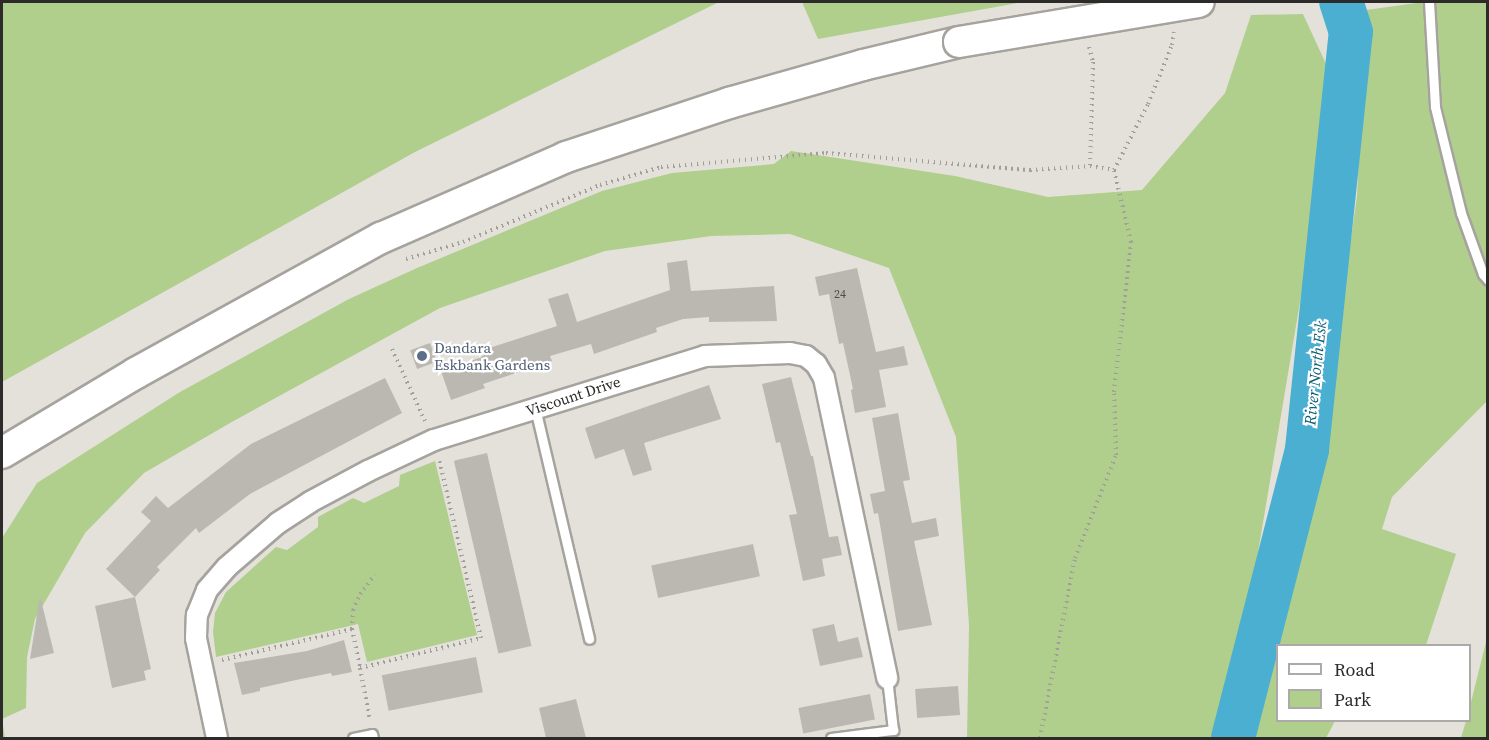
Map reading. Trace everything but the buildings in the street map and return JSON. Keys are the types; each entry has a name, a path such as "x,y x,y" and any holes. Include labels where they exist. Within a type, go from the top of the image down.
{"main road":[{"path":"5,454 136,373 381,238 566,157 633,132 863,65 959,42 1198,2"}],"street":[{"name":"Viscount Drive","path":"217,738 196,638 197,615 207,590 226,567 278,523 310,502 434,440 691,358 790,353 811,360 824,378 886,678"}],"lane":[{"path":"1429,2 1435,107 1461,213 1483,274 1488,280"},
{"path":"535,408 589,639"},
{"path":"831,738 893,730 886,678"},
{"path":"353,738 373,736"}],"path":[{"path":"1040,738 1075,558 1116,455 1114,392 1131,242 1114,170 1148,104 1172,45 1176,23"},
{"path":"1087,42 1093,62 1090,166"},
{"path":"381,238 401,261 463,242 600,185 661,167 826,153 1030,170 1090,166 1114,170"},
{"path":"360,668 481,638 434,440 392,349"},
{"path":"373,736 352,629 353,610 360,594 375,575"},
{"path":"201,665 352,629"}],"green space":[{"path":"2,2 719,2 415,152 2,382"},
{"path":"802,2 1023,2 818,39"},
{"path":"1424,2 1487,2 1487,401 1392,497 1382,529 1456,554 1426,644 1276,644 1276,722 1334,722 1326,738 1248,738 1320,461 1357,196 1366,10"},
{"path":"1303,14 1327,66 1321,177 1251,594 1211,738 967,738 969,625 956,437 889,268 790,234 711,236 605,251 440,308 230,423 144,473 85,533 35,619 27,657 26,708 2,719 2,538 37,483 180,392 349,299 417,268 602,191 672,173 774,164 791,151 955,176 1048,197 1142,190 1225,93 1251,15"},
{"path":"435,461 477,635 367,662 358,624 216,657 213,632 215,613 226,592 276,547 287,550 318,527 318,517 353,498 364,503 399,486 400,475"},
{"path":"1487,638 1487,738 1461,738 1466,722 1471,722 1471,702"},
{"path":"2,719 5,738 2,738"}],"waterway":[{"name":"River North Esk","path":"1233,738 1307,449 1351,32 1341,2"}],"place":[{"name":"Dandara Eskbank Gardens","path":"422,356"}]}
